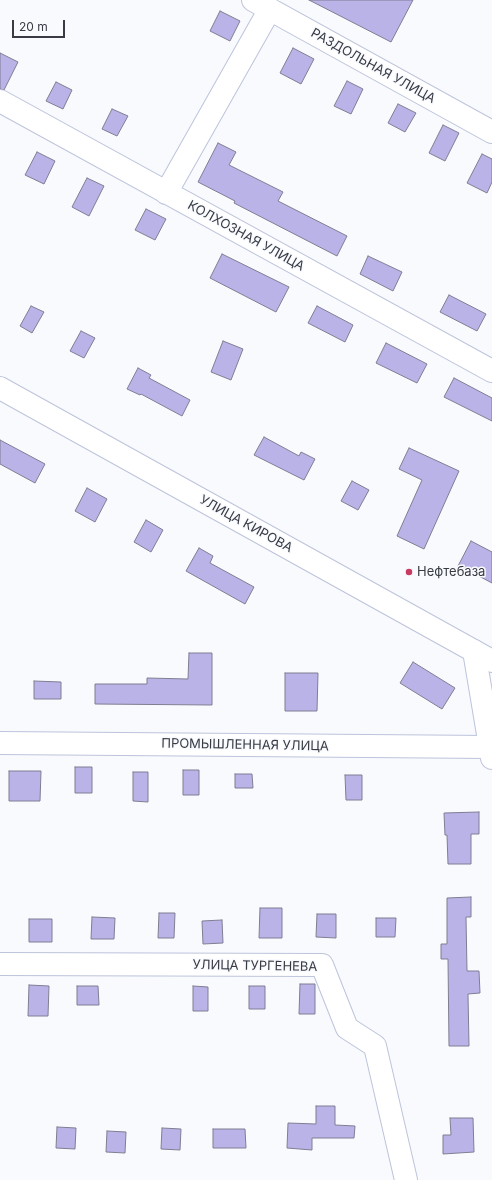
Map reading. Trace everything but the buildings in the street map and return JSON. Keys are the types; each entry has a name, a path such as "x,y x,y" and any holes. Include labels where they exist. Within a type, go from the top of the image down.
{"street":[{"name":"РАЗДОЛЬНАЯ УЛИЦА","path":"261,4 492,132"},
{"path":"166,192 261,4"},
{"name":"КОЛХОЗНАЯ УЛИЦА","path":"0,101 492,371"},
{"name":"УЛИЦА КИРОВА","path":"0,388 483,656"},
{"path":"483,656 491,752"},
{"name":"ПРОМЫШЛЕННАЯ УЛИЦА","path":"0,743 491,752"},
{"name":"УЛИЦА ТУРГЕНЕВА","path":"0,964 322,965 347,1028 375,1046 406,1180"}],"place":[{"name":"Нефтебаза","path":"409,572"}]}
